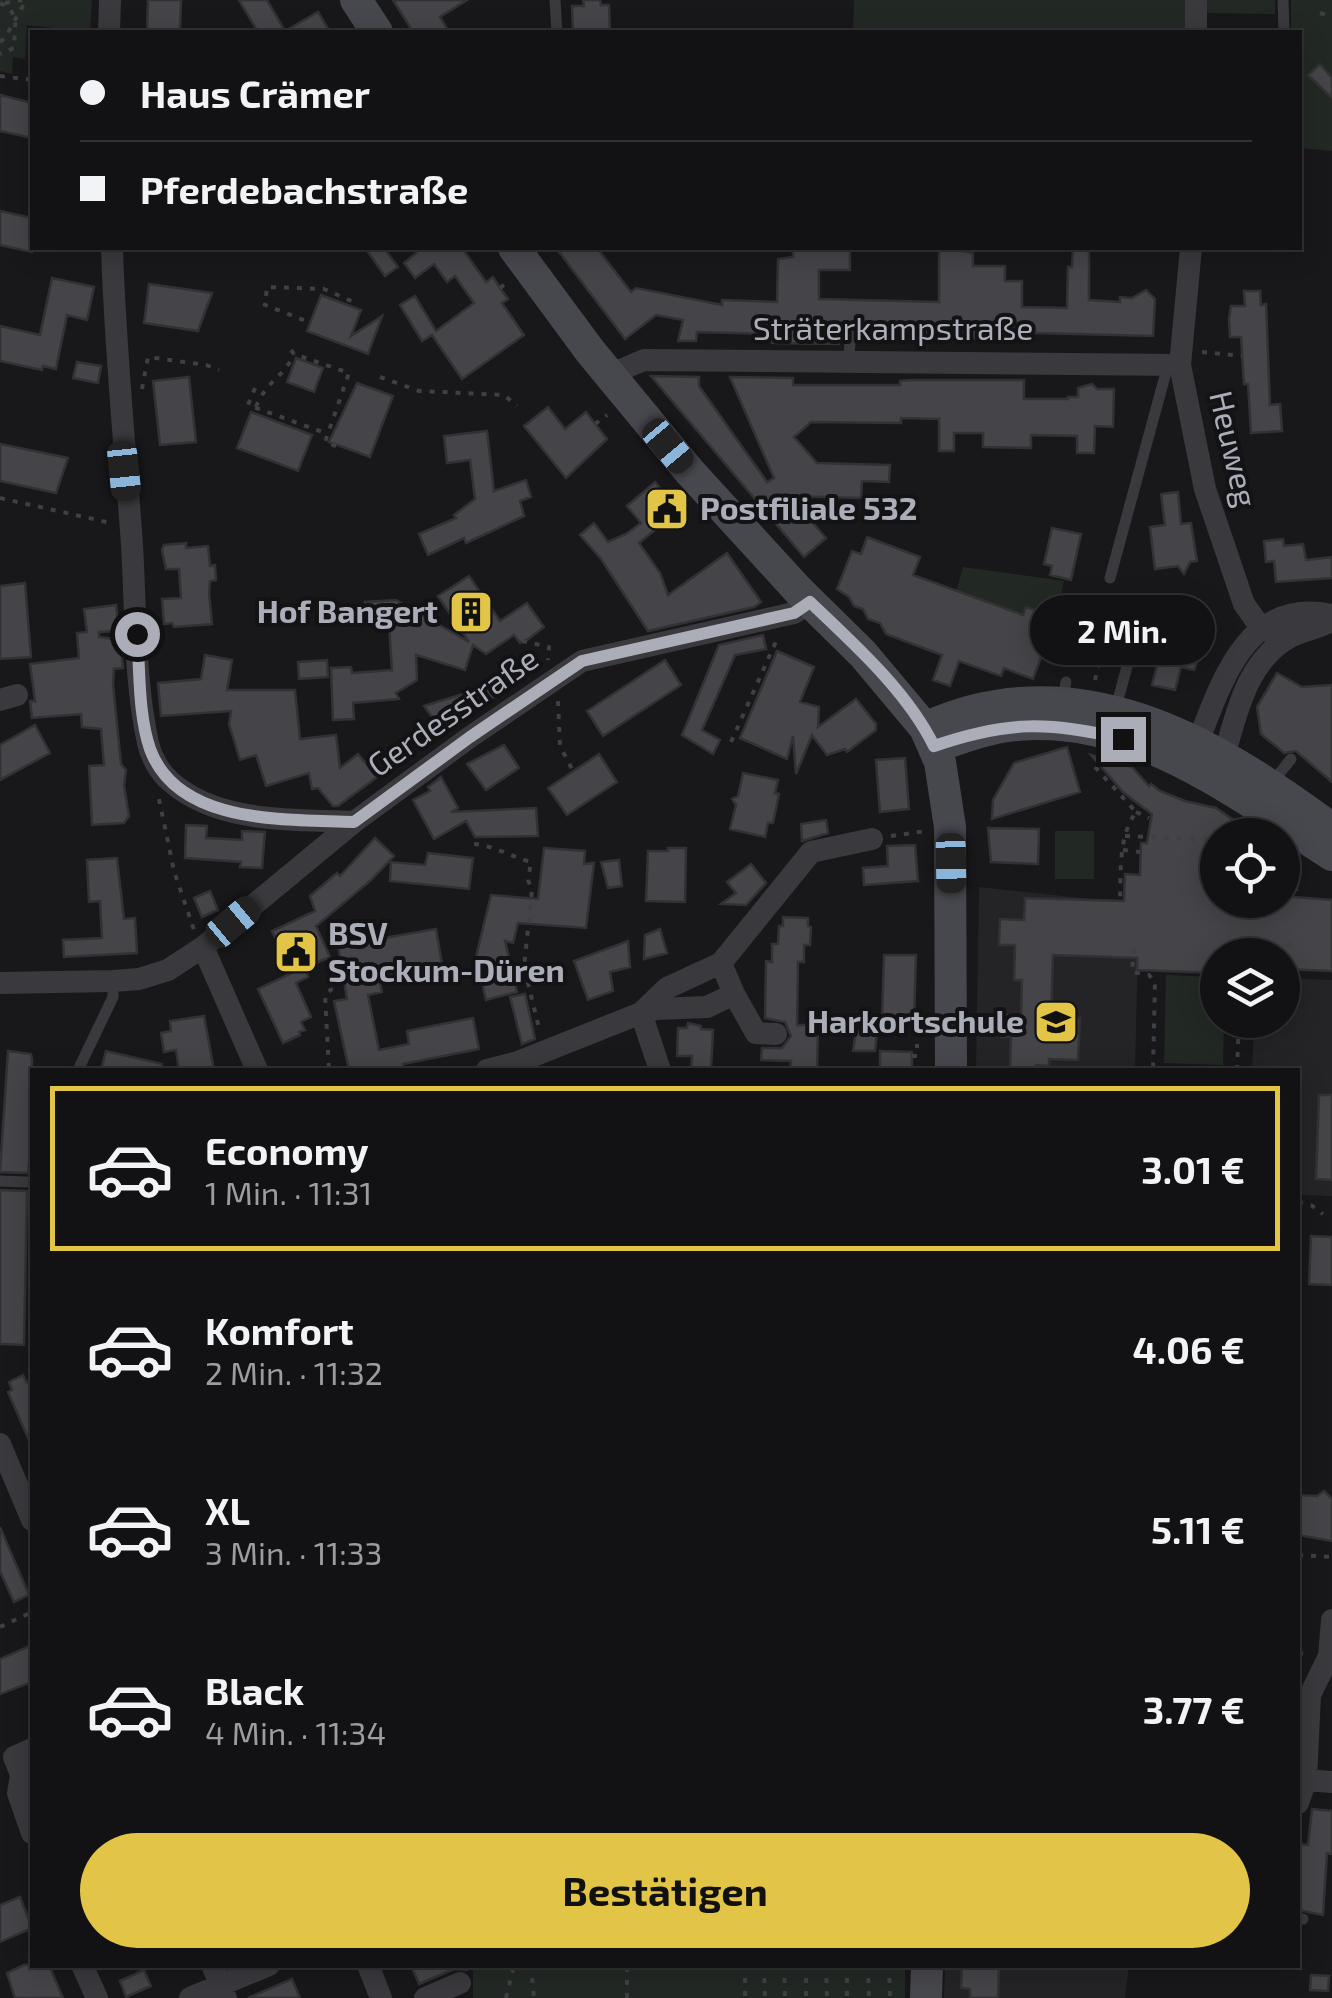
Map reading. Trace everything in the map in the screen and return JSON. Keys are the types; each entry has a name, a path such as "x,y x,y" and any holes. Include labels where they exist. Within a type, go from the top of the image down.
{"main road":[{"path":"356,0 375,30"},
{"path":"515,250 609,375 690,472 863,654 930,737 944,775 950,828 951,1068"},
{"path":"930,737 954,715 993,706 1064,692 1104,700 1208,757 1332,856"},
{"path":"930,737 1017,724 1281,771 1332,829"},
{"path":"926,1998 927,1968"}],"street":[{"path":"109,30 110,0"},
{"path":"1196,0 1196,30"},
{"path":"112,250 120,414 148,741 165,776 187,794 232,812 354,822"},
{"name":"Heuweg","path":"1192,250 1177,361 1205,489 1244,604 1261,628"},
{"name":"Sträterkampstraße","path":"609,375 644,360 1177,361"},
{"name":"Gerdesstraße","path":"0,983 112,981 168,970 203,947 354,822 548,674 582,661 794,613 810,602"},
{"path":"1208,757 1228,669 1261,628 1292,613 1332,617"},
{"path":"1208,757 1268,653 1287,638 1332,617"},
{"path":"1261,628 1287,638"},
{"path":"641,1013 667,988 720,962 811,852 872,839"},
{"path":"203,947 256,1068"},
{"path":"720,962 756,1034 776,1034"},
{"path":"493,1068 641,1013 706,1006 734,994"},
{"path":"641,1013 659,1068"},
{"path":"0,1444 30,1515"},
{"path":"1300,1797 1306,1780 1310,1695 1329,1656 1332,1620"},
{"path":"16,1751 21,1776 18,1793 30,1826"},
{"path":"1306,1780 1332,1782"},
{"path":"83,1968 97,1998"},
{"path":"190,1998 261,1968"},
{"path":"369,1968 381,1998"},
{"path":"425,1998 460,1982"}],"lane":[{"path":"555,0 556,30"},
{"path":"1283,0 1284,30"},
{"path":"848,362 851,335"},
{"path":"1110,578 1177,361"},
{"path":"1104,700 1138,626 1164,632"},
{"path":"79,1068 113,997 112,981"},
{"path":"0,1181 26,1182"}],"path":[{"path":"0,2 23,0 0,42"},
{"path":"0,2 10,7 16,19 14,48 0,54"},
{"path":"1320,13 1332,16"},
{"path":"0,76 30,80"},
{"path":"266,296 267,286 324,289 356,303"},
{"path":"264,304 311,323"},
{"path":"256,408 263,388 290,365 293,352 350,373 325,442 336,446"},
{"path":"1177,361 1222,352 1242,356"},
{"path":"138,356 219,370"},
{"path":"144,403 142,388 148,358"},
{"path":"380,377 419,392 504,395 517,406"},
{"path":"254,388 248,405 328,434"},
{"path":"595,424 607,415"},
{"path":"0,498 130,527"},
{"path":"1104,700 1116,588 1108,586 1110,578"},
{"path":"730,742 778,639 774,618"},
{"path":"522,641 548,647 548,674 557,695 560,746 574,773"},
{"path":"1095,767 1136,812 1149,818"},
{"path":"165,776 156,788 174,871 192,928 203,947"},
{"path":"1120,901 1125,836 1128,822 1136,812"},
{"path":"872,839 950,828"},
{"path":"1125,836 1200,839"},
{"path":"474,844 531,862 524,967 546,1051"},
{"path":"1123,850 1140,852"},
{"path":"1134,949 1132,972 1149,975 1155,982 1153,1068"},
{"path":"328,962 331,990 325,995 330,1068"},
{"path":"1237,1068 1238,1038"},
{"path":"912,1056 917,1056 917,1044"},
{"path":"1300,1202 1322,1214"},
{"path":"1300,1555 1332,1558"},
{"path":"0,1626 30,1613"},
{"path":"506,1998 513,1968"},
{"path":"531,1968 534,1998"},
{"path":"627,1968 627,1998"},
{"path":"745,1968 745,1998"},
{"path":"764,1968 765,1998"},
{"path":"784,1968 785,1998"},
{"path":"806,1968 806,1998"},
{"path":"826,1968 826,1998"},
{"path":"847,1968 847,1998"},
{"path":"868,1968 868,1998"},
{"path":"889,1968 890,1998"}],"shaded area":[{"path":"0,0 92,0 90,30 27,25 25,59 13,57 12,74 0,71"},
{"path":"854,0 1187,0 1188,30 853,30"},
{"path":"1207,0 1275,0 1275,14 1207,13"},
{"path":"1291,0 1332,0 1332,151 1302,148 1302,30 1291,30"},
{"path":"963,567 1064,581 1056,617 1027,607 1023,615 956,591"},
{"path":"1055,831 1094,831 1094,879 1055,879"},
{"name":"Harkortschule","path":"979,887 1139,904 1135,1068 976,1068"},
{"path":"1166,975 1200,976 1200,1038 1224,1038 1223,1065 1164,1063"},
{"path":"1300,979 1332,980 1332,1196 1300,1195 1300,1068 1252,1068 1253,1038 1300,1038"},
{"path":"473,1968 905,1968 905,1998 473,1998"},
{"path":"945,1968 1129,1968 1125,1998 944,1998"}],"building":[{"path":"148,0 181,0 180,29 147,30"},
{"path":"239,0 267,0 284,30 257,30"},
{"path":"393,0 467,0 440,17 448,30 412,30"},
{"path":"583,0 600,0 601,5 609,5 610,30 573,30 572,6 584,6"},
{"path":"318,12 329,30 287,30"},
{"path":"1320,64 1332,78 1332,98 1308,75"},
{"path":"0,95 30,102 30,138 0,131"},
{"path":"0,211 30,218 32,252 0,245"},
{"path":"366,250 385,250 398,267 385,276"},
{"path":"420,250 463,250 486,282 493,277 508,299 502,303 524,335 462,379 432,335 422,341 400,305 415,296 436,331 474,303 455,276 447,282 434,264 415,278 404,263"},
{"path":"558,250 599,250 631,292 636,288 722,305 722,300 777,302 778,259 793,257 793,250 850,250 850,270 819,270 819,299 939,302 939,250 956,250 973,253 973,266 1005,266 1005,281 1022,281 1022,307 1067,308 1068,267 1072,267 1073,250 1089,250 1089,300 1120,302 1120,297 1132,298 1146,290 1155,299 1153,336 997,332 997,339 860,335 851,326 840,335 839,344 772,343 772,334 697,332 696,341 678,341 683,320 656,315 625,339"},
{"path":"52,278 94,287 87,320 67,315 56,369 0,361 0,326 40,335"},
{"path":"149,284 212,293 198,331 144,323"},
{"path":"1244,291 1260,291 1261,305 1266,304 1270,405 1280,404 1282,431 1251,433 1241,337 1230,337 1229,319 1231,306 1245,306"},
{"path":"321,295 361,310 351,336 382,316 368,354 307,331"},
{"path":"296,358 323,368 314,392 287,382"},
{"path":"77,362 101,366 98,383 73,378"},
{"path":"651,376 699,377 699,386 767,482 774,478 730,377 793,378 793,385 1024,380 1024,399 1078,397 1078,388 1092,384 1097,389 1114,389 1113,427 1095,426 1094,453 1077,453 1077,436 1031,435 1031,448 983,447 983,433 954,433 954,451 939,451 939,419 901,418 901,423 811,422 794,437 817,463 890,465 889,482 862,481 861,498 790,496 826,538 804,557"},
{"path":"189,377 196,442 160,445 153,381"},
{"path":"357,383 393,396 370,457 329,442"},
{"path":"548,407 565,429 586,412 607,439 566,478 524,426"},
{"path":"251,412 312,435 298,471 237,448"},
{"path":"487,431 494,491 526,480 531,497 520,501 524,516 466,543 464,538 428,555 419,534 456,518 454,515 475,499 470,460 447,463 444,436"},
{"path":"0,444 68,458 56,493 0,481"},
{"path":"655,482 679,510 639,543 660,573 668,595 727,553 761,602 754,607 648,631 601,559 580,535 594,523 608,542 626,534 641,523 627,506"},
{"path":"1178,492 1181,524 1191,523 1197,561 1190,562 1184,574 1178,566 1155,569 1150,527 1165,525 1161,494"},
{"path":"1052,528 1081,534 1071,580 1050,575 1052,566 1044,564"},
{"path":"867,537 920,557 913,575 1023,615 1026,607 1056,617 1033,679 1004,668 1001,676 959,661 950,686 933,680 942,655 886,634 880,623 868,619 863,609 854,606 837,589 852,551 861,554"},
{"path":"1283,539 1284,546 1303,544 1306,560 1332,557 1332,578 1276,582 1274,561 1266,562 1264,541"},
{"path":"186,543 186,548 208,546 210,566 215,565 216,580 210,581 209,593 212,624 164,624 162,599 181,598 179,569 166,569 162,550 164,545"},
{"path":"469,576 500,621 527,603 544,627 520,643 514,635 486,654 473,645 465,670 416,655 417,680 396,693 399,699 353,703 354,719 333,720 331,668 351,667 352,673 392,670 389,624 367,626 365,602 396,600 469,642 438,596"},
{"path":"25,583 31,657 0,659 0,586"},
{"path":"116,605 119,631 99,632 99,637 120,640 123,668 114,669 113,684 129,816 124,823 92,825 89,766 104,765 101,729 82,727 81,714 32,718 30,701 35,701 30,664 79,658 77,633 87,632 84,609"},
{"path":"1185,629 1201,633 1205,640 1194,670 1181,667 1175,690 1152,685 1157,665 1138,660 1145,637 1165,642 1173,630 1184,633"},
{"path":"763,635 766,649 735,655 702,730 720,740 713,754 682,735 719,645"},
{"path":"777,651 814,667 800,702 819,707 818,727 856,699 876,724 876,730 847,752 845,749 827,755 812,735 796,774 793,736 787,759 740,738"},
{"path":"205,655 232,660 227,690 295,690 300,739 336,735 340,768 358,754 377,777 333,806 318,788 312,789 309,773 266,786 256,755 240,760 229,724 231,711 161,716 158,683 201,679"},
{"path":"327,660 328,677 299,679 298,662"},
{"path":"665,660 681,685 603,736 587,711"},
{"path":"1277,673 1302,687 1332,685 1332,782 1296,751 1284,753 1261,734 1257,707"},
{"path":"515,678 517,681 443,732 424,706"},
{"path":"35,725 50,753 0,780 0,745"},
{"path":"504,745 519,768 486,790 467,764"},
{"path":"1067,747 1080,792 992,819 993,800 1014,763"},
{"path":"599,754 617,782 567,815 548,788"},
{"path":"1091,755 1132,767 1149,786 1185,801 1216,808 1231,818 1200,818 1200,918 1300,918 1300,897 1332,900 1332,971 1300,970 1300,938 1200,938 1200,972 1137,970 1137,958 1053,955 1051,1017 1080,1018 1078,1060 1049,1059 1049,1066 1010,1068 1011,1037 1002,1037 1003,1015 1021,1016 1022,980 1014,980 1015,945 999,945 1000,919 1024,920 1025,898 1124,901 1125,874 1140,875 1141,843 1147,843 1152,814 1124,793"},
{"path":"905,758 909,809 880,812 876,760"},
{"path":"743,773 778,780 773,823 768,823 765,837 730,829 736,805 732,799 738,796"},
{"path":"441,777 458,808 451,812 536,808 538,836 475,837 466,821 434,839 413,800 430,791 428,787"},
{"path":"826,820 828,833 802,841 801,824"},
{"path":"186,825 207,826 206,838 242,840 242,831 265,832 262,868 240,867 241,862 185,858"},
{"path":"988,828 1039,829 1038,864 991,862"},
{"path":"375,838 394,856 316,926 330,957 306,967 308,977 296,983 311,1017 301,1022 305,1030 300,1035 283,1043 258,989 292,973 272,931 315,911 310,896 337,873 340,876"},
{"path":"915,845 918,881 864,885 863,868 888,866 887,846"},
{"path":"544,848 585,851 584,864 594,863 586,928 518,923 513,943 505,941 517,992 486,1000 476,957 491,895 538,899"},
{"path":"686,848 685,902 646,901 648,851"},
{"path":"428,853 473,858 469,889 390,881 391,862 425,865"},
{"path":"117,858 124,919 135,918 137,953 64,957 63,940 102,938 100,901 89,902 87,860"},
{"path":"619,860 622,886 608,888 601,862"},
{"path":"751,864 766,883 746,905 721,904 736,893 727,882"},
{"path":"210,891 218,910 202,917 194,898"},
{"path":"783,917 808,918 811,927 810,945 804,945 804,962 798,962 797,1025 818,1025 817,1068 790,1068 791,1061 761,1060 762,1048 782,1048 791,1036 785,1022 765,1018 766,961 772,962 772,944 778,944 779,926 783,926"},
{"path":"436,929 442,964 419,968 413,978 380,982 382,992 368,995 379,1050 409,1044 407,1031 473,1018 479,1049 403,1064 404,1068 349,1068 334,1001 347,999 338,946"},
{"path":"660,929 667,953 644,959 645,935"},
{"path":"628,941 630,967 610,972 613,991 588,1000 574,961"},
{"path":"884,955 916,955 914,1021 882,1020"},
{"path":"525,994 535,1039 522,1044 510,997"},
{"path":"204,1016 214,1068 179,1068 176,1050 164,1052 161,1033 171,1031 170,1021"},
{"path":"688,1023 713,1030 711,1068 691,1068 692,1056 677,1056 678,1028 687,1028"},
{"path":"856,1031 877,1033 875,1051 853,1051"},
{"path":"8,1051 31,1054 28,1173 0,1172"},
{"path":"106,1051 162,1064 162,1068 102,1068"},
{"path":"880,1051 912,1052 912,1068 880,1068"},
{"path":"1319,1095 1332,1095 1332,1180 1316,1179"},
{"path":"0,1190 27,1191 24,1345 0,1344"},
{"path":"1311,1236 1332,1237 1332,1285 1309,1284"},
{"path":"23,1375 30,1382 30,1442 8,1392 12,1390 9,1382"},
{"path":"1324,1491 1332,1499 1332,1541 1300,1535 1300,1495 1317,1496"},
{"path":"0,1527 29,1595 14,1602 0,1571"},
{"path":"30,1646 30,1683 0,1694 0,1659"},
{"path":"1312,1809 1332,1811 1332,1854 1327,1853 1323,1915 1300,1910 1300,1844 1308,1845"},
{"path":"20,1897 30,1929 0,1942 0,1905"},
{"path":"24,1965 50,1968 63,1998 15,1998 7,1973"},
{"path":"412,1968 467,1968 454,1969 419,1984"},
{"path":"962,1968 999,1968 998,1998 970,1998 970,1989 961,1988"},
{"path":"144,1970 151,1986 126,1997 120,1981"},
{"path":"1311,1975 1329,1976 1328,1991 1310,1990"},
{"path":"292,1979 300,1998 248,1998"}],"place":[{"name":"Postfiliale 532","path":"667,509"},
{"name":"Hof Bangert","path":"471,612"},
{"name":"BSV Stockum-Düren","path":"296,952"},
{"name":"Harkortschule","path":"1056,1022"}],"route":[{"path":"137,634 148,741 165,776 187,794 205,802 232,812 264,817 354,822 582,661 794,613 810,602 902,699 934,746 1017,724 1073,728 1123,739"}]}
